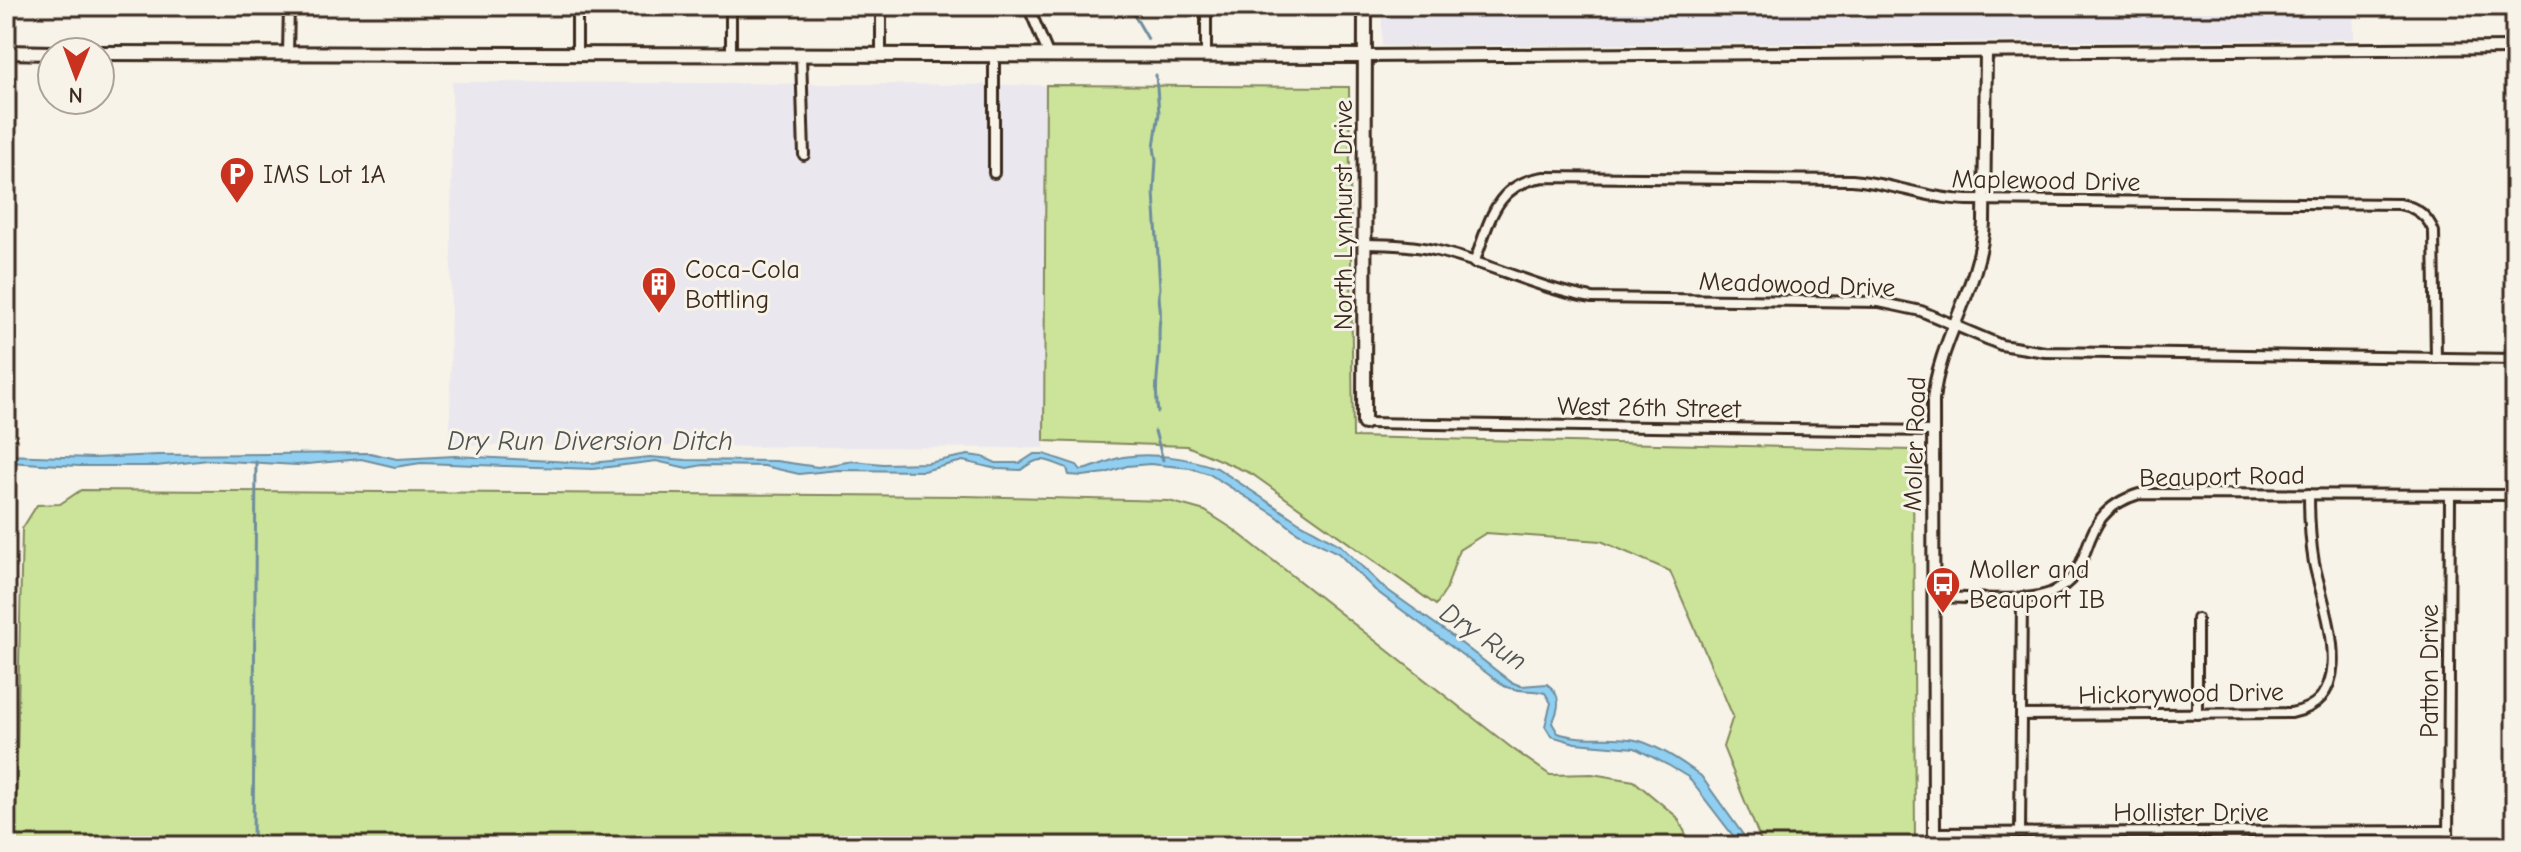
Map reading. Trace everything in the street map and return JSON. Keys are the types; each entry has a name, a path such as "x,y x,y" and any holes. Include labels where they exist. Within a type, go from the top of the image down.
{"main road":[{"name":"North Lynhurst Drive","path":"1364,423 1365,6"},
{"path":"6,52 36,53"},
{"path":"116,53 1365,56"}],"street":[{"path":"288,54 289,6"},
{"path":"577,6 577,54"},
{"path":"731,6 731,55"},
{"path":"881,6 881,55"},
{"path":"1028,6 1049,56"},
{"path":"1206,6 1206,56"},
{"path":"1365,56 2515,48"},
{"name":"Moller Road","path":"1934,846 1933,401 1938,370 1979,263 1985,201 1986,52"},
{"path":"801,55 804,155"},
{"path":"994,56 994,173"},
{"name":"Maplewood Drive","path":"1474,263 1495,207 1503,196 1521,182 1544,177 1852,180 1938,197 1985,201 2399,204 2412,207 2426,217 2435,236 2436,358"},
{"name":"Meadowood Drive","path":"1365,244 1428,249 1549,289 1592,298 1870,301 1908,307 2001,345 2045,352 2515,359"},
{"name":"West 26th Street","path":"1364,423 1933,431"},
{"name":"Beauport Road","path":"1934,597 2022,597 2049,593 2071,579 2081,565 2096,524 2107,510 2126,498 2148,492 2450,497 2515,495"},
{"name":"Hickorywood Drive","path":"2021,715 2301,711 2319,701 2329,685 2332,672 2331,640 2313,558 2309,494"},
{"name":"Patton Drive","path":"2448,846 2450,497"},
{"path":"2020,833 2022,597"},
{"path":"2197,619 2197,714"},
{"name":"Hollister Drive","path":"1934,833 2448,831"}],"shaded area":[{"path":"1382,6 2353,6 2354,39 1382,46"},
{"path":"452,82 1046,85 1044,448 450,445"}],"green space":[{"path":"1046,85 1349,87 1353,437 1913,450 1915,846 1763,846 1723,747 1733,716 1670,571 1601,541 1486,533 1459,550 1446,590 1436,605 1252,474 1187,446 1044,441"},
{"path":"81,490 963,496 1169,501 1205,511 1233,529 1550,775 1592,774 1634,781 1677,817 1692,846 15,846 22,529 37,505 60,504"}],"water":[{"name":"Dry Run","path":"370,453 397,459 455,456 591,463 650,457 776,461 818,467 853,461 928,463 968,455 996,463 1020,463 1034,454 1044,454 1077,465 1081,470 1123,457 1146,455 1206,464 1340,545 1382,586 1511,682 1521,686 1547,684 1557,697 1558,707 1552,723 1558,733 1640,741 1687,766 1701,776 1751,846 1741,846 1688,777 1635,748 1575,743 1551,736 1545,726 1551,703 1545,693 1504,686 1375,590 1338,553 1298,533 1209,474 1190,468 1150,464 1083,476 1069,475 1067,468 1044,460 1021,470 997,469 963,461 923,471 838,470 799,474 764,466 703,465 687,468 656,461 593,469 421,463 395,467 361,459 297,465 208,460 157,466 6,462 6,455 93,458"}],"waterway":[{"name":"Dry Run","path":"1129,6 1148,39"},
{"name":"Dry Run","path":"1156,75 1159,113 1154,147 1160,288 1158,412"},
{"path":"1155,431 1163,460"},
{"path":"253,846 256,462"}],"place":[{"name":"IMS Lot 1A","path":"237,205"},
{"name":"Coca-Cola Bottling","path":"659,315"},
{"name":"Moller and Beauport IB","path":"1943,615"}],"water label":[{"name":"Dry Run Diversion Ditch","path":"590,440"}]}
